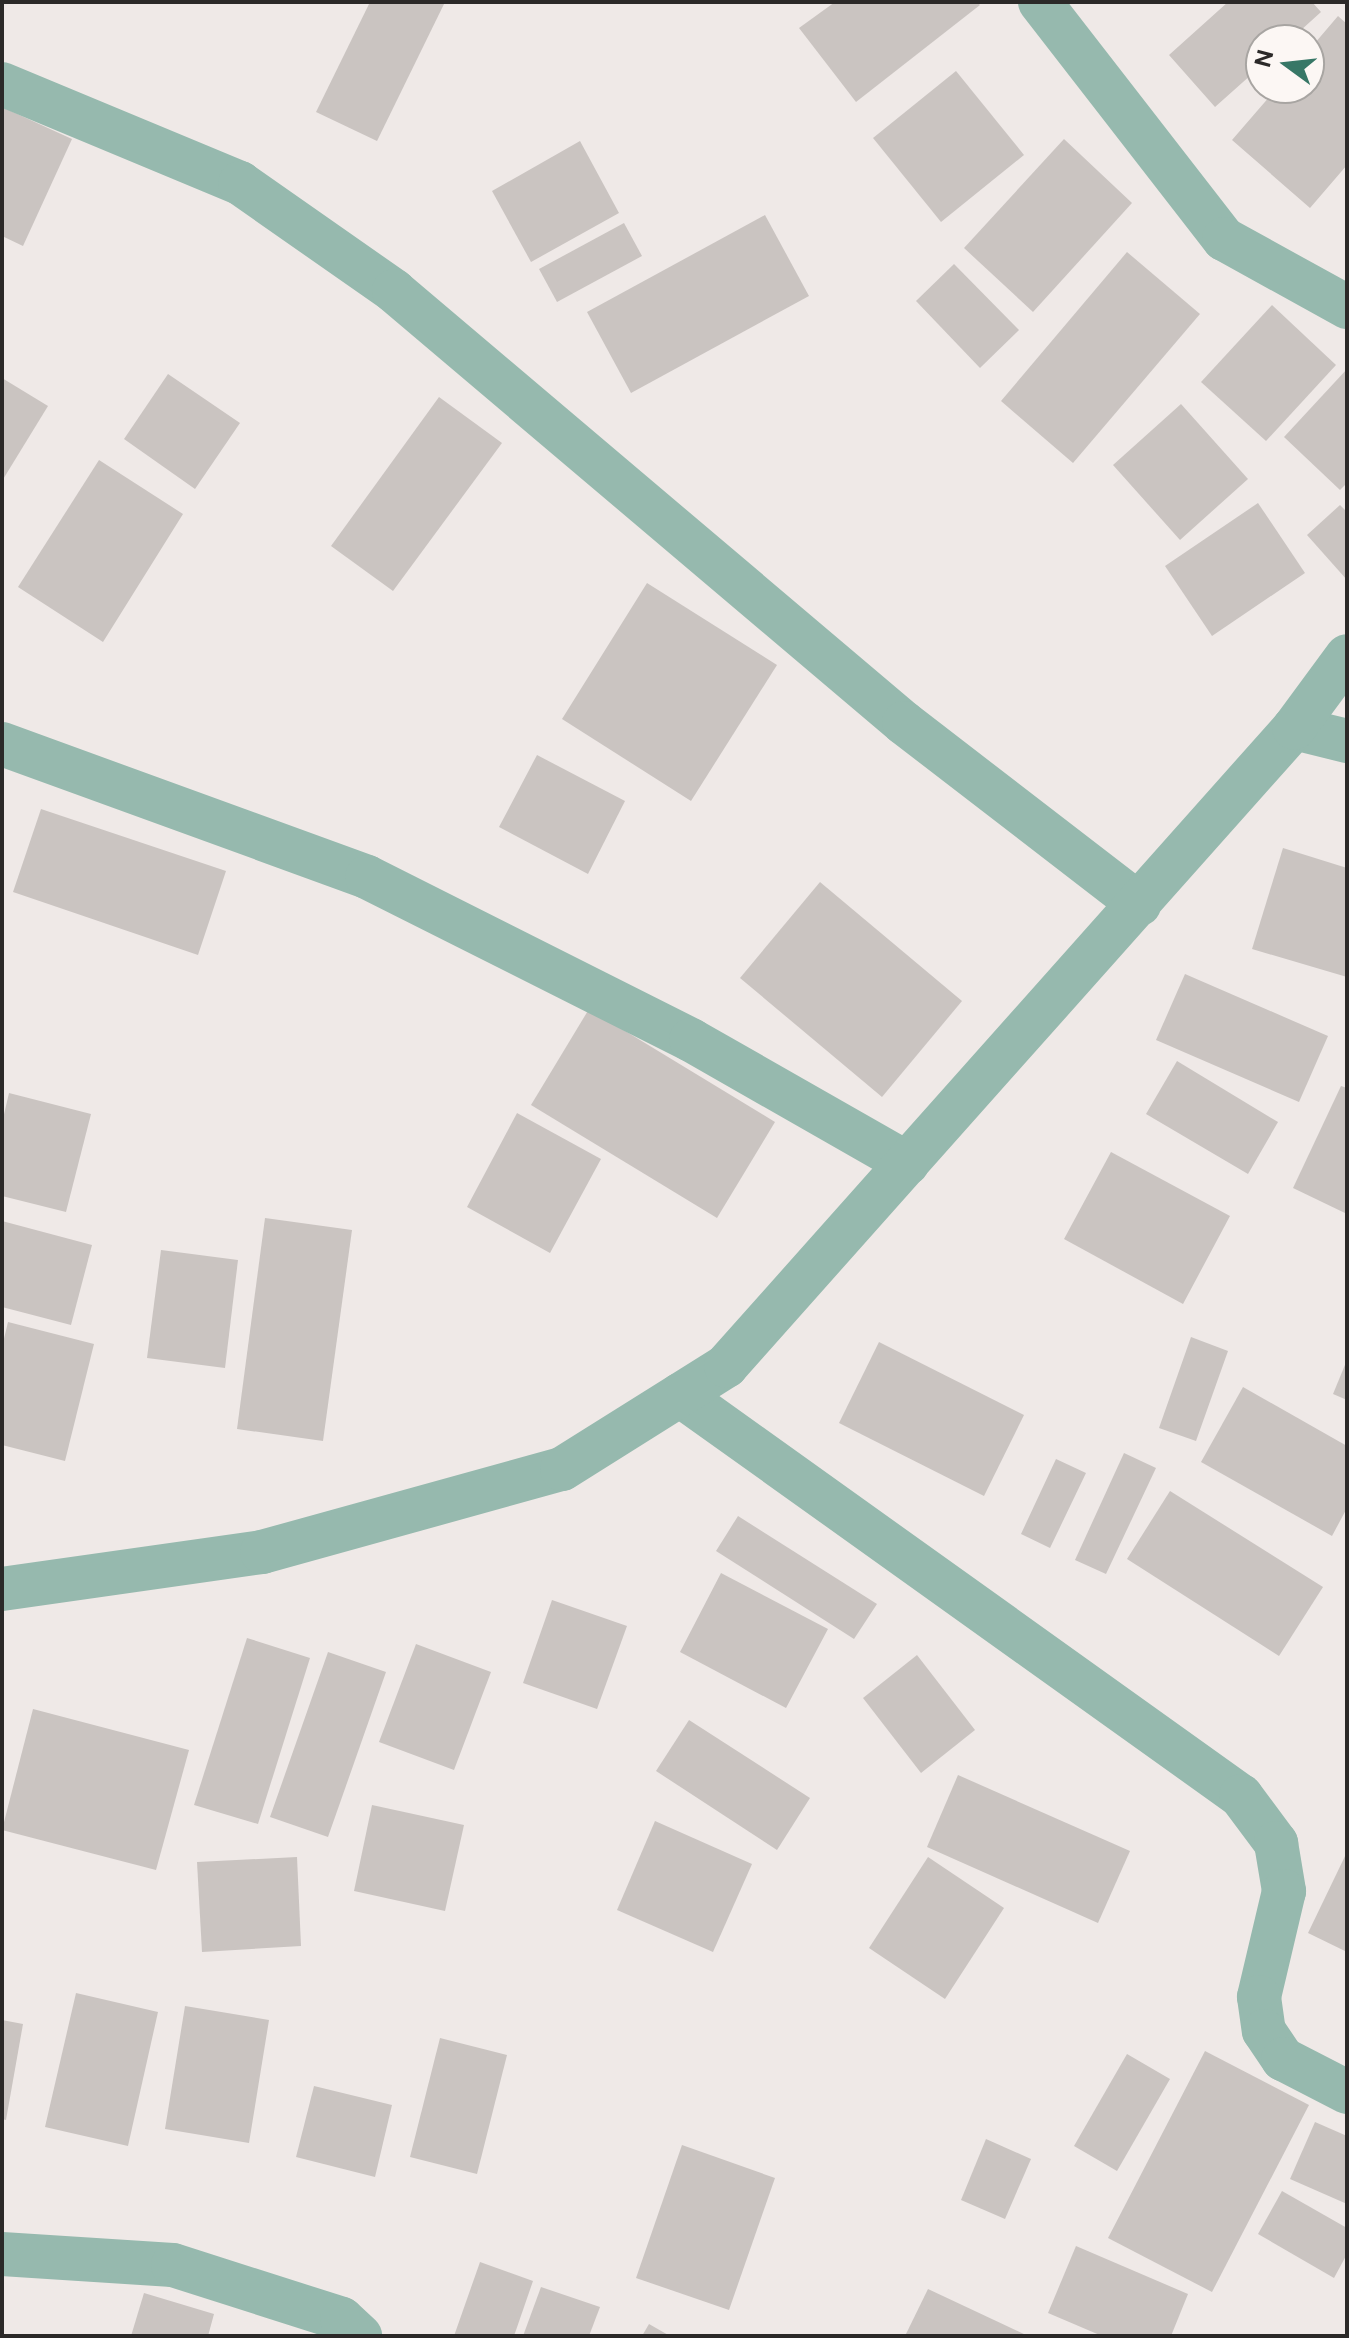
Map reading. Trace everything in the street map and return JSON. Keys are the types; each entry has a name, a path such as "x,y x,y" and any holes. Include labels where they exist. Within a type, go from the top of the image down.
{"street":[{"path":"1040,2 1224,239 1347,307"},
{"path":"2,84 240,183 394,291 904,723 1139,904"},
{"path":"2,1589 262,1552 562,1469 726,1366 1294,728 1347,656"},
{"path":"1294,728 1347,741"},
{"path":"2,744 367,877 691,1040 907,1163"},
{"path":"680,1395 1241,1796 1276,1843 1284,1891 1259,1997 1264,2031 1283,2059 1347,2092"},
{"path":"2,2254 173,2265 342,2319 360,2336"}],"building":[{"path":"370,2 445,2 377,141 316,112"},
{"path":"835,2 977,2 980,5 856,102 799,28"},
{"path":"1228,2 1312,2 1321,12 1308,24 1245,24 1245,80 1215,107 1169,55"},
{"path":"1338,16 1347,24 1347,165 1310,208 1232,140 1263,104 1325,104 1325,31"},
{"path":"956,71 1024,155 941,222 873,138"},
{"path":"2,107 72,139 23,246 2,236"},
{"path":"1064,139 1132,203 1033,312 964,248"},
{"path":"580,141 619,213 531,262 492,191"},
{"path":"765,215 809,296 631,393 587,312"},
{"path":"624,223 642,256 557,302 539,269"},
{"path":"1127,252 1200,314 1073,463 1001,401"},
{"path":"954,264 1019,330 980,368 916,301"},
{"path":"1272,305 1336,365 1266,441 1201,382"},
{"path":"1347,369 1347,483 1340,490 1284,437"},
{"path":"168,374 240,423 195,489 124,439"},
{"path":"2,378 48,406 2,481"},
{"path":"439,397 502,443 393,591 331,546"},
{"path":"1181,404 1248,479 1180,540 1113,465"},
{"path":"99,460 183,514 103,642 18,587"},
{"path":"1258,503 1305,573 1212,636 1165,566"},
{"path":"1340,505 1347,512 1347,580 1307,535"},
{"path":"647,583 777,665 691,801 562,719"},
{"path":"537,755 625,801 588,874 499,827"},
{"path":"41,809 226,871 198,955 13,892"},
{"path":"1283,848 1347,868 1347,977 1252,949"},
{"path":"820,882 962,1001 882,1097 740,978"},
{"path":"1185,974 1328,1036 1299,1102 1156,1040"},
{"path":"589,1009 775,1122 717,1218 531,1105"},
{"path":"1177,1061 1278,1122 1248,1174 1146,1114"},
{"path":"1341,1086 1347,1088 1347,1214 1293,1188"},
{"path":"9,1093 91,1114 66,1212 2,1196 2,1123"},
{"path":"517,1113 601,1159 550,1253 467,1207"},
{"path":"1111,1152 1230,1216 1183,1304 1064,1239"},
{"path":"265,1218 352,1230 323,1441 237,1429"},
{"path":"2,1221 92,1245 71,1325 2,1307"},
{"path":"161,1250 238,1260 225,1368 147,1358"},
{"path":"8,1322 94,1344 65,1461 2,1445 2,1347"},
{"path":"1191,1337 1228,1351 1196,1441 1159,1428"},
{"path":"879,1342 1024,1415 984,1496 839,1423"},
{"path":"1347,1360 1347,1400 1333,1394"},
{"path":"1243,1387 1347,1446 1347,1508 1332,1536 1201,1462"},
{"path":"1124,1453 1156,1468 1106,1574 1075,1560"},
{"path":"1056,1459 1086,1473 1050,1548 1021,1534"},
{"path":"1170,1491 1323,1587 1279,1656 1127,1559"},
{"path":"738,1516 877,1604 854,1639 716,1551"},
{"path":"721,1573 828,1629 786,1708 680,1652"},
{"path":"552,1600 627,1626 597,1709 523,1683"},
{"path":"247,1638 310,1658 258,1824 194,1805"},
{"path":"416,1644 491,1672 454,1770 379,1742"},
{"path":"328,1652 386,1672 328,1837 270,1817"},
{"path":"917,1655 975,1730 921,1773 863,1698"},
{"path":"33,1709 189,1750 156,1870 2,1830"},
{"path":"689,1720 810,1798 777,1850 656,1771"},
{"path":"958,1775 1130,1851 1098,1923 927,1847"},
{"path":"372,1805 464,1825 445,1911 354,1891"},
{"path":"655,1821 752,1864 713,1952 617,1910"},
{"path":"1347,1852 1347,1952 1308,1933"},
{"path":"297,1857 301,1946 202,1952 197,1862"},
{"path":"928,1857 1004,1908 945,1999 869,1948"},
{"path":"76,1993 158,2012 128,2146 45,2127"},
{"path":"185,2006 269,2020 249,2143 165,2129"},
{"path":"2,2020 23,2024 6,2120 2,2119"},
{"path":"440,2038 507,2055 477,2174 410,2157"},
{"path":"1205,2051 1309,2105 1212,2292 1108,2238"},
{"path":"1127,2054 1170,2079 1117,2171 1074,2146"},
{"path":"314,2086 392,2105 375,2177 296,2157"},
{"path":"1315,2122 1347,2136 1347,2204 1290,2179"},
{"path":"986,2139 1031,2159 1005,2219 961,2200"},
{"path":"682,2145 775,2178 729,2310 636,2278"},
{"path":"1282,2191 1347,2228 1347,2254 1334,2278 1258,2234"},
{"path":"1076,2246 1188,2294 1171,2336 1102,2336 1048,2313"},
{"path":"480,2262 533,2281 514,2336 454,2336"},
{"path":"541,2287 600,2307 589,2336 523,2336"},
{"path":"928,2289 1028,2336 905,2336"},
{"path":"144,2293 214,2314 208,2336 131,2336"},
{"path":"649,2324 670,2336 642,2336"}]}
